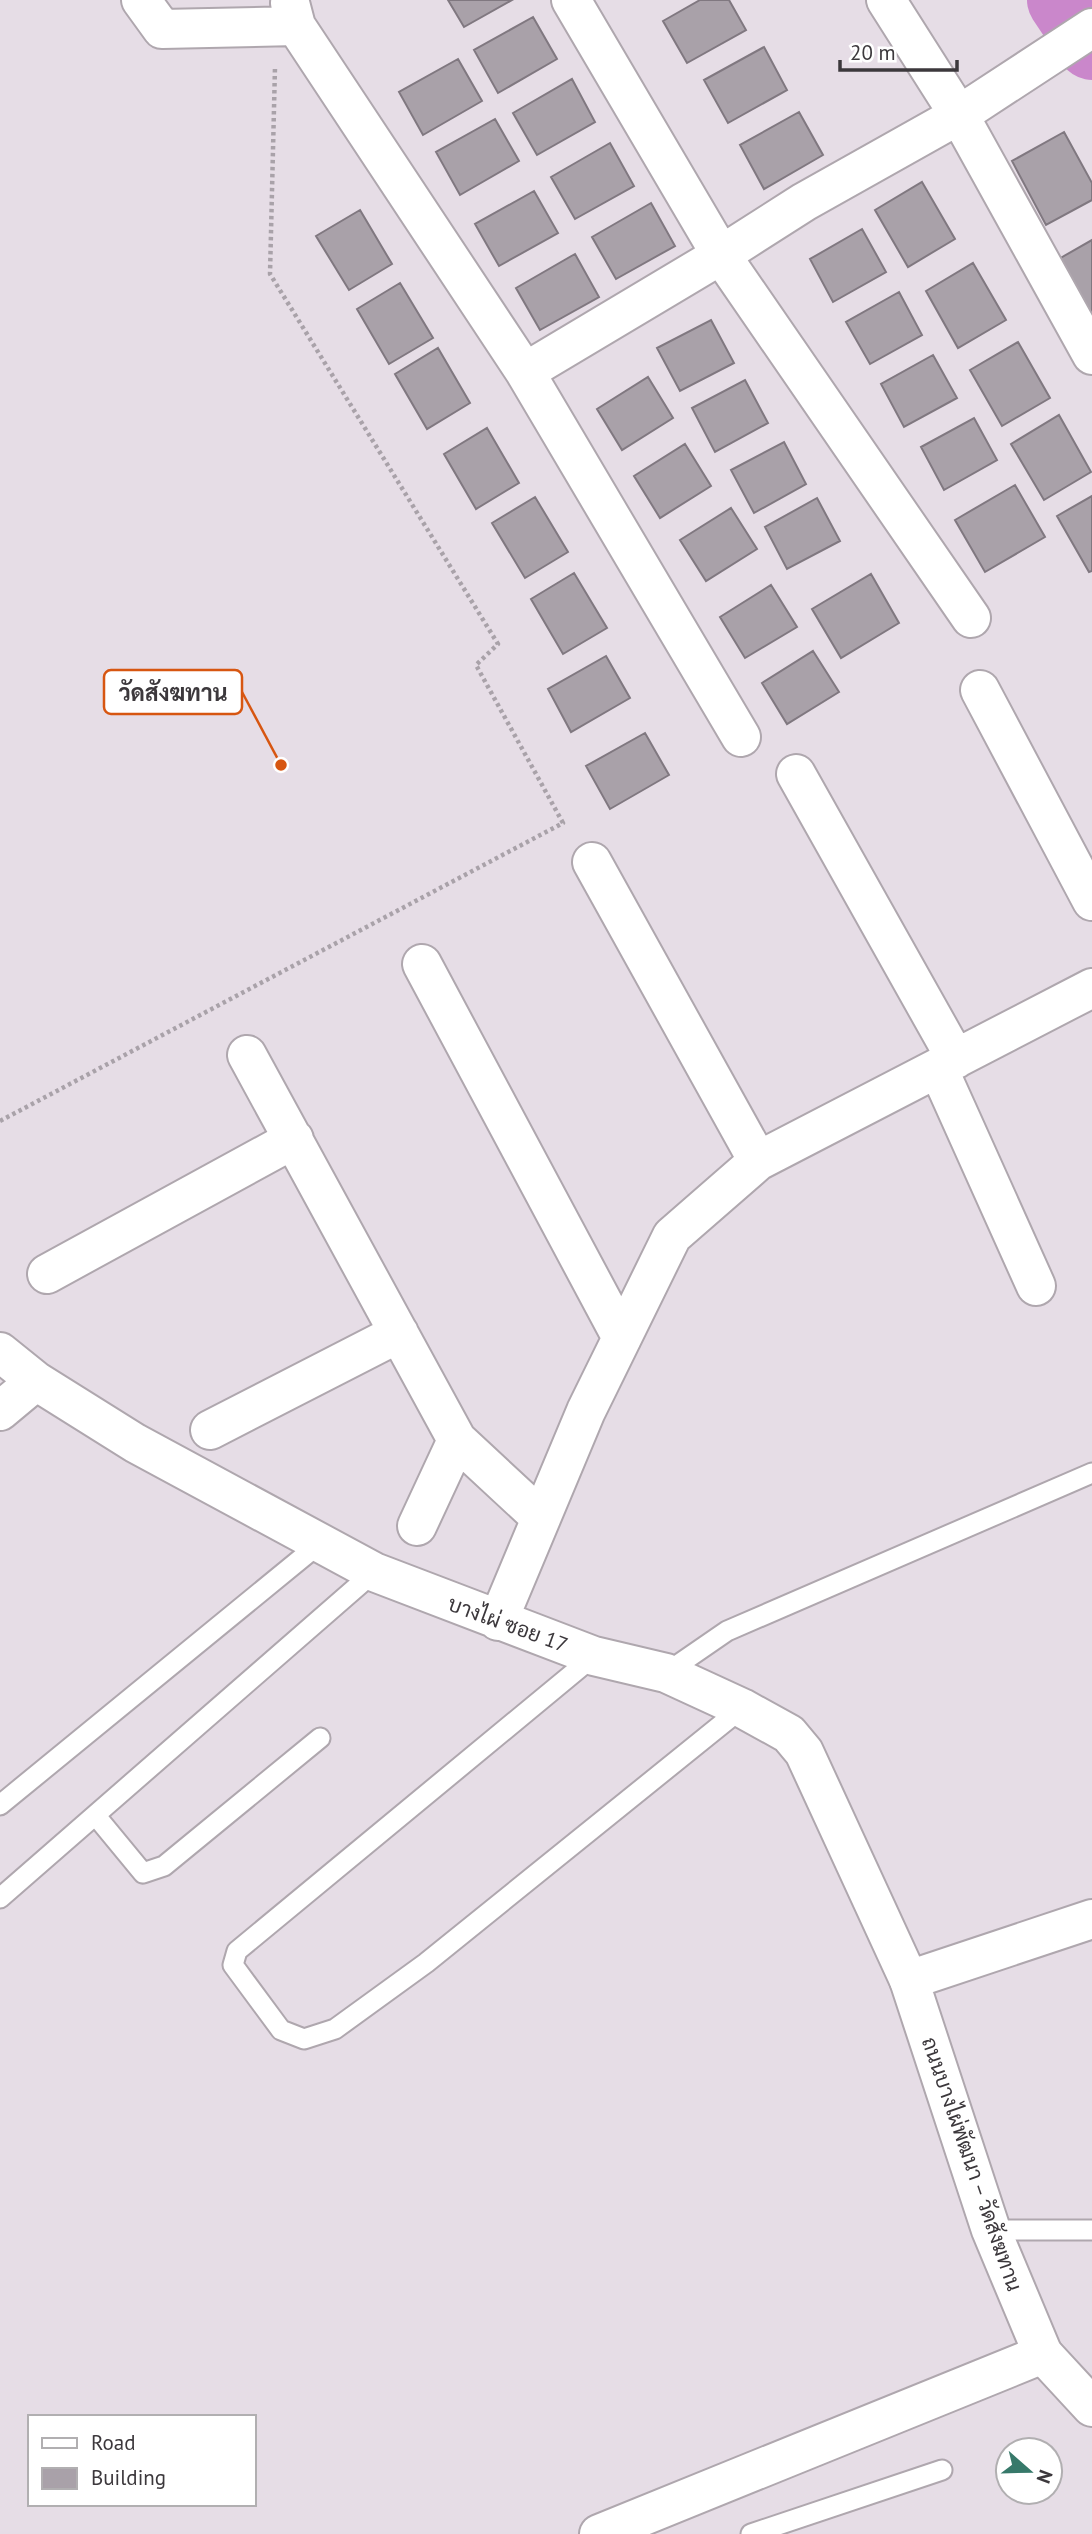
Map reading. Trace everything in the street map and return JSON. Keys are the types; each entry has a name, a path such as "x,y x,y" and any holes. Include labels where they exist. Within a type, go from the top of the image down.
{"street":[{"path":"141,0 162,29 287,27 525,372 741,737"},
{"path":"571,0 721,255 971,618"},
{"path":"886,0 960,115 1092,355"},
{"path":"525,372 804,202 960,115 1092,28"},
{"path":"980,690 1092,901"},
{"path":"796,774 947,1064 1036,1286"},
{"path":"592,862 758,1161"},
{"path":"422,964 622,1338"},
{"path":"498,1621 586,1411 672,1237 758,1161 1092,988"},
{"path":"247,1055 457,1440 541,1518"},
{"path":"47,1274 294,1139"},
{"path":"210,1430 399,1333"},
{"name":"บางไผ่ ซอย 17","path":"0,1352 36,1381 135,1443 374,1572 594,1656 667,1674 742,1708 789,1734 804,1752 909,1980"},
{"path":"0,1410 36,1381"},
{"path":"417,1526 457,1440"},
{"path":"909,1980 1092,1919"},
{"name":"ถนนบางไผ่พัฒนา – วัดสังฆทาน","path":"909,1980 991,2230 1043,2354"},
{"path":"599,2534 659,2523 1043,2354 1092,2407"}],"lane":[{"path":"667,1674 727,1632 1092,1473"},
{"path":"0,1805 319,1544"},
{"path":"0,1898 374,1572"},
{"path":"594,1656 237,1951 233,1965 281,2030 304,2039 335,2029 426,1963 742,1708"},
{"path":"96,1816 143,1872 164,1866 320,1738"},
{"path":"991,2230 1092,2230"},
{"path":"751,2534 942,2470"}],"path":[{"path":"0,1121 564,823 476,665 498,644 270,274 287,27"}],"building":[{"path":"448,0 512,0 464,27"},
{"path":"700,0 729,0 746,30 687,63 663,21"},
{"path":"533,17 557,59 498,93 474,50"},
{"path":"764,47 787,90 728,123 704,80"},
{"path":"458,59 482,101 423,135 399,92"},
{"path":"572,79 595,122 537,155 513,113"},
{"path":"799,112 823,155 764,189 740,145"},
{"path":"495,119 519,161 460,195 436,152"},
{"path":"1064,132 1092,183 1092,200 1046,225 1012,161"},
{"path":"610,143 634,186 575,219 551,177"},
{"path":"922,182 955,239 908,267 875,210"},
{"path":"534,191 558,233 499,266 475,224"},
{"path":"651,203 675,246 616,279 592,237"},
{"path":"360,210 392,264 349,290 316,236"},
{"path":"862,229 886,272 833,302 810,259"},
{"path":"1092,240 1092,322 1057,260"},
{"path":"575,254 599,297 540,330 516,288"},
{"path":"973,263 1006,320 958,348 926,291"},
{"path":"400,283 433,338 389,364 357,309"},
{"path":"899,292 922,335 870,364 846,322"},
{"path":"711,320 734,363 680,391 657,348"},
{"path":"1018,342 1050,398 1002,426 970,370"},
{"path":"438,348 470,403 427,429 395,374"},
{"path":"933,355 957,398 904,427 881,384"},
{"path":"648,377 673,418 622,450 597,409"},
{"path":"745,380 768,423 715,452 692,408"},
{"path":"1059,415 1091,472 1044,500 1011,444"},
{"path":"974,418 997,460 944,490 921,447"},
{"path":"487,428 519,483 476,509 444,454"},
{"path":"784,442 806,484 754,513 731,470"},
{"path":"685,444 711,486 660,518 634,476"},
{"path":"1015,485 1045,537 985,572 955,520"},
{"path":"1092,496 1092,571 1089,572 1057,516"},
{"path":"535,497 568,552 525,578 492,523"},
{"path":"817,498 840,541 787,569 765,527"},
{"path":"731,508 757,549 706,581 680,540"},
{"path":"574,573 607,628 563,654 531,599"},
{"path":"871,574 899,623 841,658 812,609"},
{"path":"771,585 797,627 745,658 720,617"},
{"path":"813,651 839,692 787,724 762,683"},
{"path":"606,656 630,698 571,732 548,689"},
{"path":"645,733 669,775 610,809 586,766"}],"waterway":[{"path":"1062,0 1092,45"}],"place":[{"name":"วัดสังฆทาน","path":"281,765"}]}
